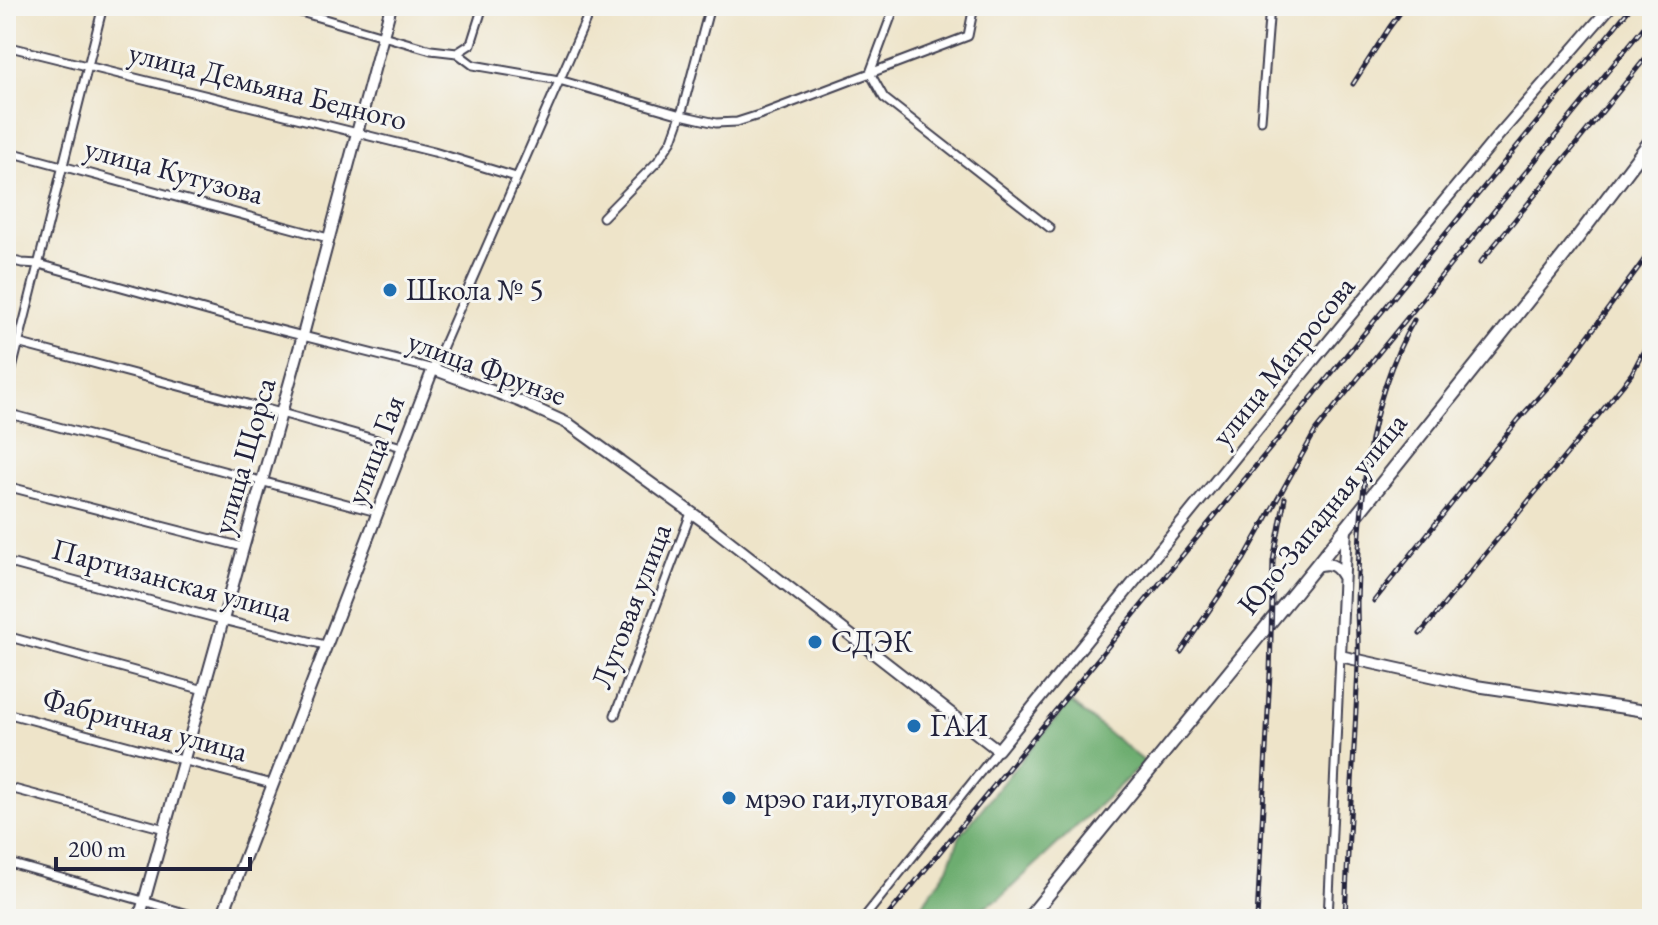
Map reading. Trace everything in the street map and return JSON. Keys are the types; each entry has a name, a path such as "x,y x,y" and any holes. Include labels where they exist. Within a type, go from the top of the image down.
{"main road":[{"name":"Юго-Западная улица","path":"1028,919 1316,566 1565,254 1652,139"}],"street":[{"path":"6,393 103,6"},
{"path":"280,6 431,50 457,53 473,65 559,80 716,123 737,122 968,36 974,6"},
{"name":"улица Щорса","path":"139,919 303,335 391,6"},
{"path":"457,53 471,44 483,6"},
{"name":"улица Гая","path":"221,919 433,369 592,6"},
{"path":"603,217 658,161 672,140 710,6"},
{"path":"1261,120 1270,6"},
{"name":"улица Матросова","path":"998,750 1457,186 1611,6"},
{"path":"893,7 870,73 884,98 1050,228"},
{"name":"улица Демьяна Бедного","path":"6,46 434,152 516,177"},
{"name":"улица Кутузова","path":"6,151 328,238"},
{"name":"улица Фрунзе","path":"6,259 39,264 433,369 519,401 569,424 691,513 998,750"},
{"path":"6,340 402,447"},
{"path":"6,413 377,512"},
{"path":"6,486 243,547"},
{"name":"Луговая улица","path":"615,715 691,513"},
{"path":"1328,919 1346,526"},
{"name":"Партизанская улица","path":"6,562 325,645"},
{"path":"1316,566 1335,566 1343,577"},
{"path":"6,636 204,690"},
{"path":"1340,656 1476,686 1652,712"},
{"name":"Фабричная улица","path":"6,713 272,784"},
{"path":"863,919 998,750"},
{"path":"6,787 165,829"},
{"path":"6,862 206,919"}],"green space":[{"path":"1070,702 1145,762 999,899 965,919 912,919 948,868 960,836"}],"railway":[{"path":"1353,84 1405,6"},
{"path":"885,919 1632,6"},
{"path":"1181,652 1244,559 1316,430 1652,17"},
{"path":"1480,263 1652,50"},
{"path":"1374,601 1519,419 1564,369 1652,249"},
{"path":"1345,919 1357,696 1357,603 1363,494 1384,387 1414,320"},
{"path":"1420,634 1623,385 1652,335"},
{"path":"1257,919 1273,561 1285,498"}],"place":[{"name":"Школа № 5","path":"390,290"},
{"name":"СДЭК","path":"815,642"},
{"name":"ГАИ","path":"914,726"},
{"name":"мрэо гаи,луговая","path":"729,798"}]}
